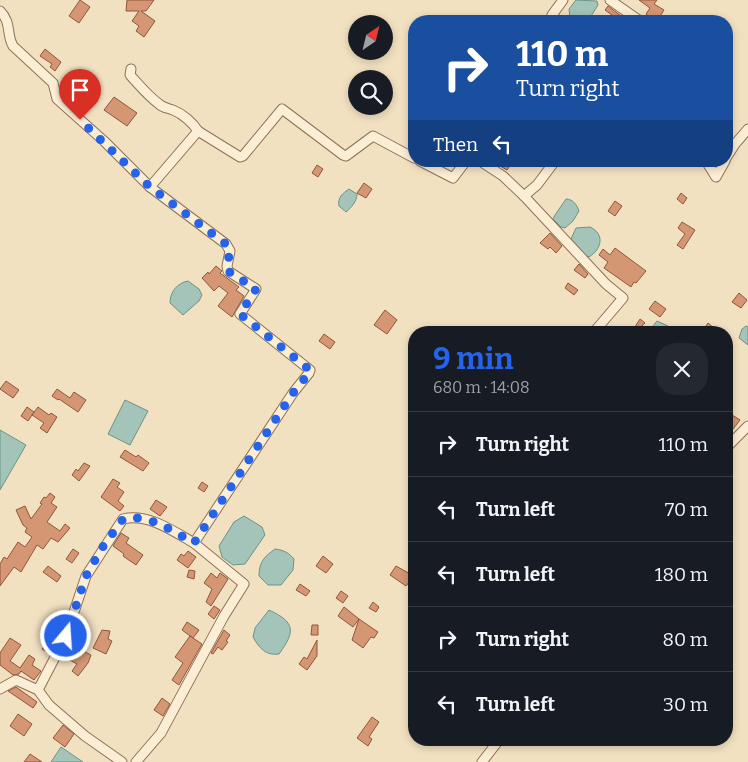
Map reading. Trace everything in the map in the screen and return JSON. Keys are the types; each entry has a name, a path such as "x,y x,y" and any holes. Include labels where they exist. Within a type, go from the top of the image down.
{"street":[{"path":"552,15 563,0"},
{"path":"610,0 631,15"},
{"path":"0,10 8,22 10,41 53,83 57,99 104,141 150,187 226,244 230,251 228,271 256,289 240,314 310,370 194,543"},
{"path":"131,69 130,75 160,106 179,114 194,124 198,131 240,157 243,156 282,109 343,155 346,156 373,136 408,155"},
{"path":"733,146 748,129"},
{"path":"150,187 198,131"},
{"path":"432,167 453,178 461,167"},
{"path":"489,167 503,176 524,196 600,278 623,298 599,326"},
{"path":"524,196 537,185 550,167"},
{"path":"710,167 716,176 721,167"},
{"path":"733,441 748,426"},
{"path":"38,690 66,636 86,576 102,548 123,519 141,518 157,523 194,543 244,584 224,616 161,733 136,762"},
{"path":"0,689 16,680 38,690 49,705 85,736 122,762"},
{"path":"482,762 494,746"}],"water":[{"path":"576,0 597,1 598,5 592,15 570,15 569,9"},
{"path":"349,189 357,194 357,197 346,212 339,206 339,201"},
{"path":"566,199 571,200 579,211 573,221 565,228 561,227 553,219"},
{"path":"590,227 600,237 600,242 597,250 589,257 578,250 571,239 576,228"},
{"path":"188,281 199,289 202,295 199,301 183,315 170,303 170,299 177,286"},
{"path":"657,321 668,326 653,326"},
{"path":"746,326 748,327 748,345 739,338 742,329"},
{"path":"125,400 148,411 130,445 108,434"},
{"path":"0,430 26,445 0,490"},
{"path":"244,516 262,527 265,535 245,564 233,565 222,557 219,546 234,522"},
{"path":"275,549 286,552 294,559 293,570 281,585 268,585 259,576 260,567 265,557"},
{"path":"269,610 284,619 290,628 288,639 279,654 270,654 263,650 253,637 255,628"},
{"path":"61,747 83,762 51,762"}],"building":[{"path":"80,0 90,7 79,23 69,16"},
{"path":"127,0 154,0 146,11 141,11 155,21 144,37 136,31 139,26 132,21 139,11 126,11"},
{"path":"639,0 657,0 654,4 664,10 661,15 648,15 646,14 650,8"},
{"path":"608,6 620,15 612,15 605,10"},
{"path":"45,49 61,62 55,71 50,67 52,64 40,56"},
{"path":"114,97 137,113 127,126 104,110"},
{"path":"317,165 323,169 318,177 312,173"},
{"path":"364,183 372,189 366,198 357,193"},
{"path":"681,193 687,198 683,204 677,199"},
{"path":"615,201 622,206 615,216 608,211"},
{"path":"682,222 695,230 683,249 677,245 685,234 678,228"},
{"path":"550,233 562,246 556,253 550,247 548,249 540,243"},
{"path":"615,248 646,271 631,287 604,268 608,262 599,255 603,249 610,255"},
{"path":"579,264 588,274 585,278 574,270"},
{"path":"216,266 222,271 220,273 239,287 236,290 244,296 232,317 218,306 228,293 219,286 214,291 202,278 208,272 209,274"},
{"path":"568,283 578,290 574,295 565,288"},
{"path":"739,293 747,300 741,308 732,302"},
{"path":"655,301 666,309 660,317 649,309"},
{"path":"385,310 397,320 387,334 374,325"},
{"path":"640,319 645,323 642,326 636,326"},
{"path":"324,334 335,342 330,349 319,341"},
{"path":"6,381 19,390 13,398 0,389"},
{"path":"57,389 70,398 74,392 86,400 78,412 52,396"},
{"path":"27,407 34,412 28,421 21,416"},
{"path":"38,407 49,415 51,413 57,417 47,433 40,428 44,423 32,415"},
{"path":"733,416 740,420 733,429"},
{"path":"125,450 136,457 138,455 149,463 143,471 120,457"},
{"path":"84,463 90,466 79,481 72,475"},
{"path":"113,479 120,483 117,487 124,492 118,501 124,506 120,511 101,497"},
{"path":"202,482 208,486 204,492 198,488"},
{"path":"50,493 55,497 51,503 57,507 47,522 60,531 65,524 70,528 58,542 51,538 43,549 37,545 21,572 14,567 0,586 0,564 4,557 7,559 18,542 25,547 32,537 25,532 27,528 23,525 16,510 25,506 31,519 42,504 40,503 44,497 46,498"},
{"path":"156,500 167,507 160,516 150,509"},
{"path":"121,533 129,538 126,543 143,555 136,565 113,546"},
{"path":"73,549 79,553 72,563 66,559"},
{"path":"188,551 196,557 188,568 177,560 181,554 184,556"},
{"path":"323,556 333,564 326,573 316,566"},
{"path":"48,566 61,576 57,582 43,572"},
{"path":"396,566 408,573 408,584 406,586 390,575"},
{"path":"189,570 195,571 194,579 187,577"},
{"path":"211,573 217,578 220,573 228,579 211,606 206,602 212,589 204,583"},
{"path":"300,584 310,591 306,596 296,590"},
{"path":"341,591 348,596 343,603 336,598"},
{"path":"373,602 379,607 376,612 369,608"},
{"path":"214,606 220,610 214,619 208,614"},
{"path":"344,607 359,619 353,627 338,616"},
{"path":"359,619 378,632 374,638 371,637 363,648 352,640"},
{"path":"187,622 199,630 193,638 182,630"},
{"path":"312,625 318,625 318,635 311,635"},
{"path":"102,630 110,631 108,639 112,641 106,654 93,648"},
{"path":"224,630 230,635 226,641 228,642 222,650 218,647 213,654 211,653"},
{"path":"190,636 202,644 179,685 172,680 183,663 175,657"},
{"path":"10,638 21,645 10,661 20,668 29,655 35,659 32,665 41,671 34,680 21,671 19,674 13,675 0,665 0,653"},
{"path":"317,640 317,656 307,670 299,664 304,657 307,659"},
{"path":"48,641 54,645 50,654 42,649"},
{"path":"75,647 91,655 88,663 78,676 72,671 77,664 66,658 69,652 72,654"},
{"path":"16,687 37,702 33,708 8,691"},
{"path":"162,698 170,704 163,716 154,710"},
{"path":"18,714 32,724 24,736 10,726"},
{"path":"372,717 379,722 369,737 372,739 368,746 357,738"},
{"path":"63,725 74,734 65,747 53,738"},
{"path":"30,754 42,762 24,762"}],"route":[{"path":"66,636 86,576 102,548 123,519 141,518 157,523 194,543 226,492 310,370 240,314 256,292 256,289 226,268 230,248 150,187 80,120"}]}
